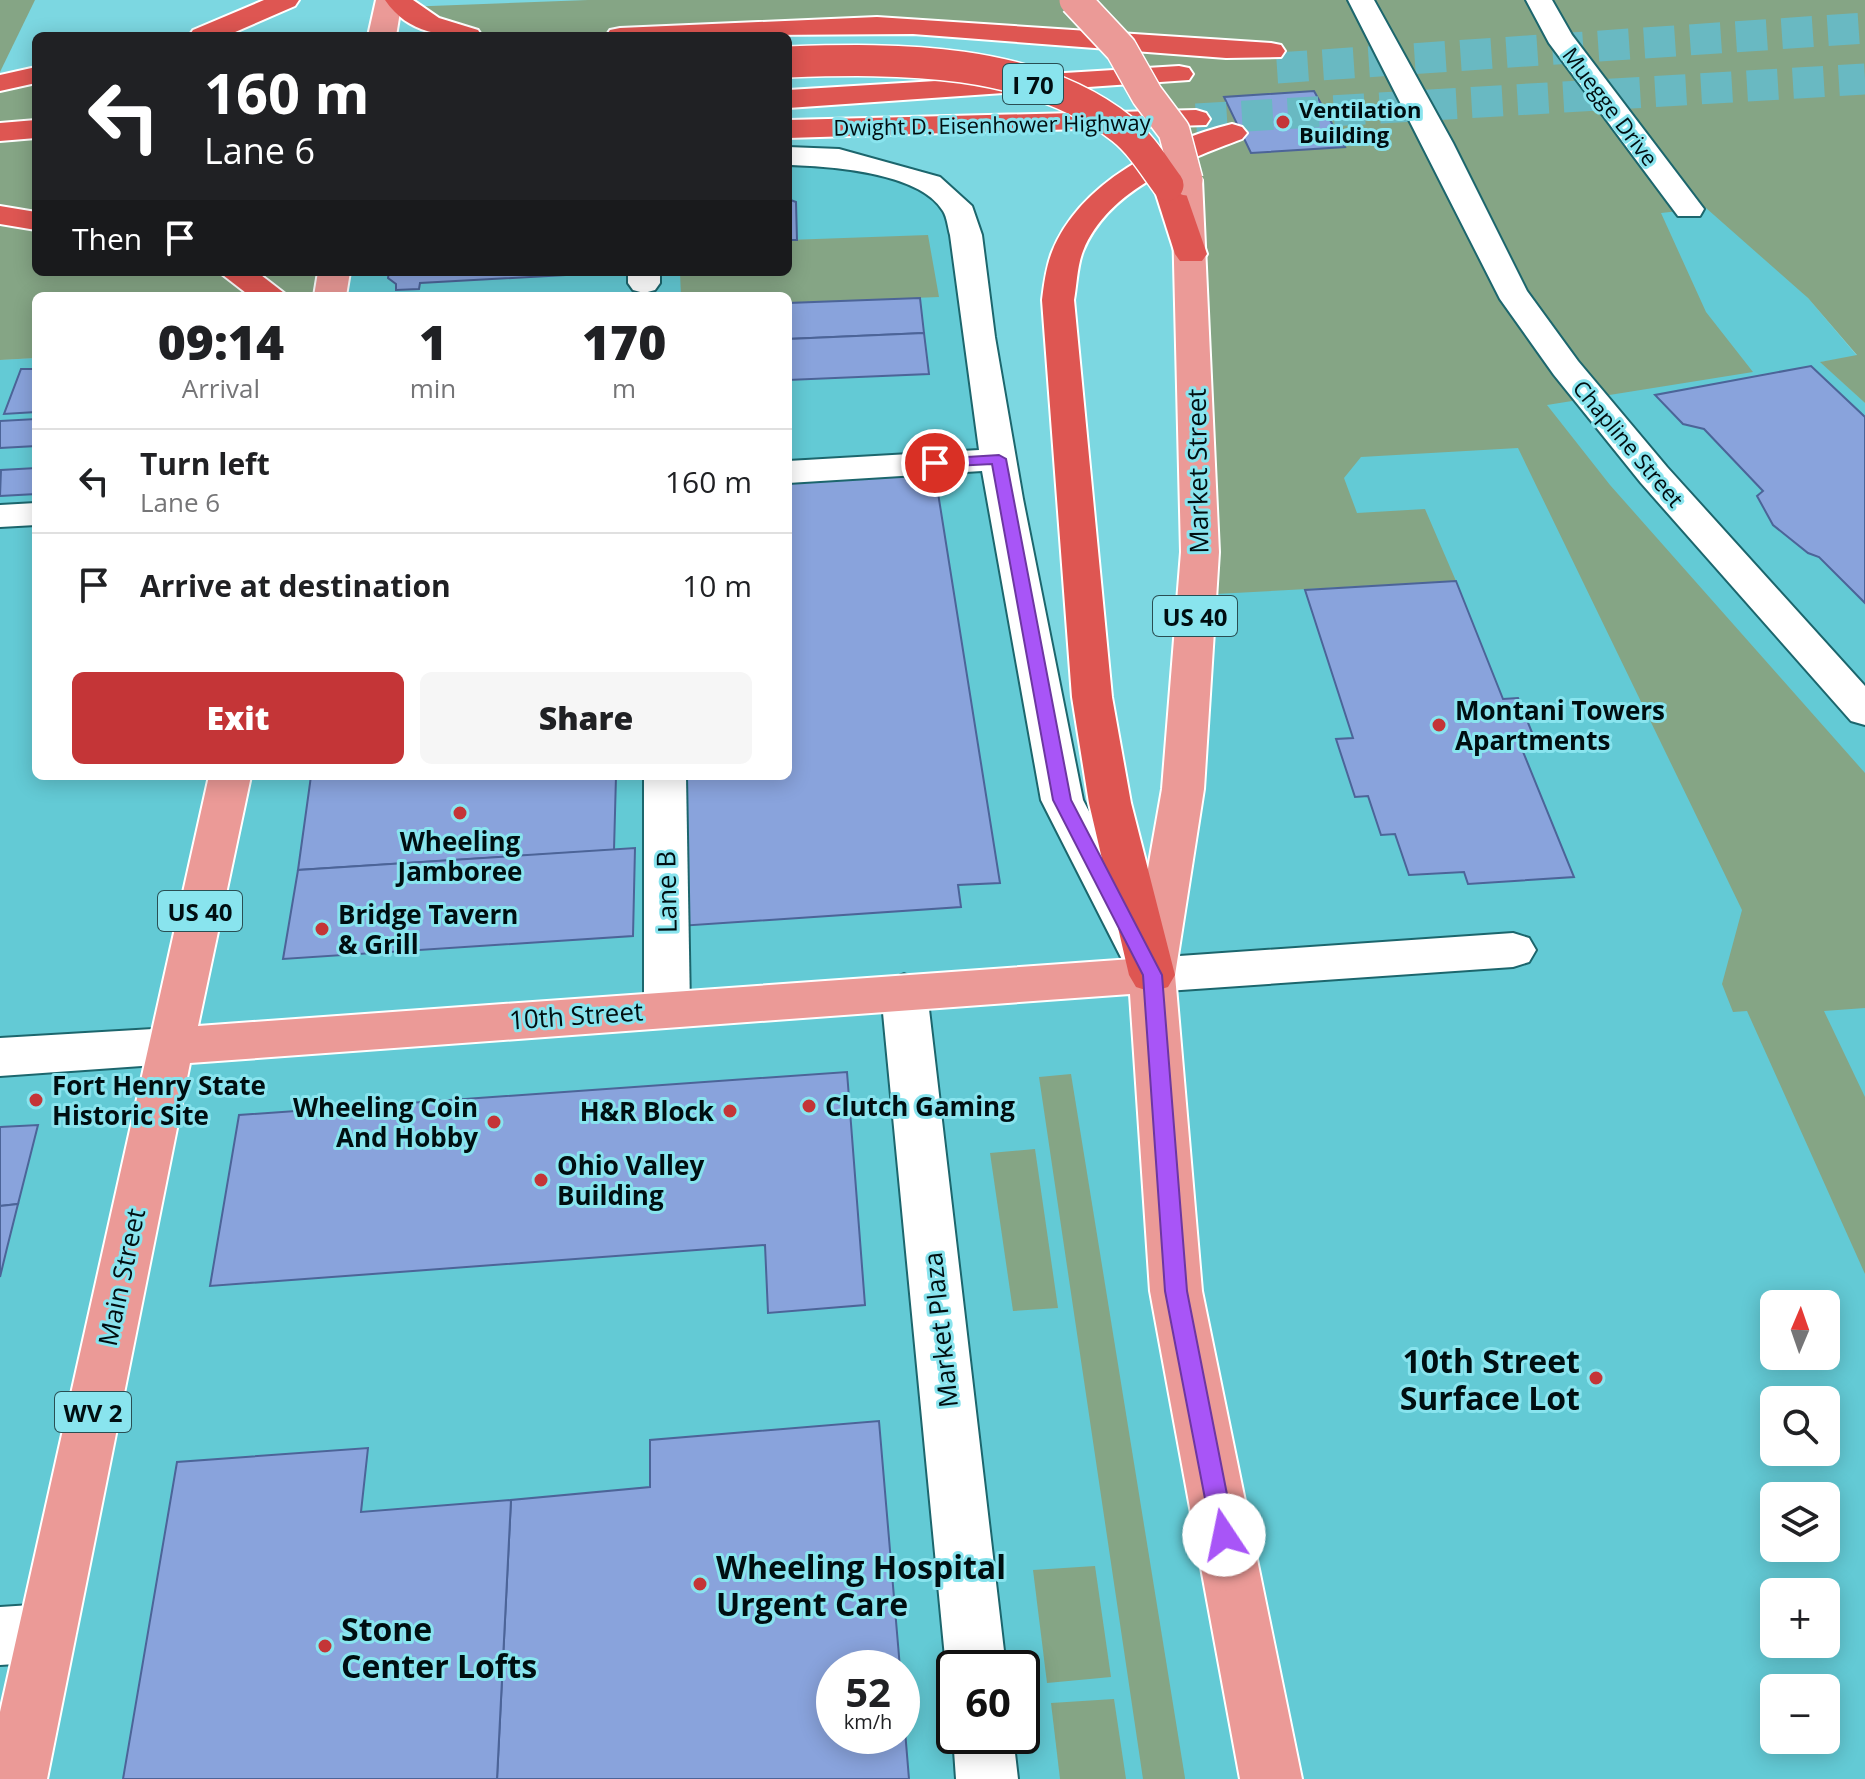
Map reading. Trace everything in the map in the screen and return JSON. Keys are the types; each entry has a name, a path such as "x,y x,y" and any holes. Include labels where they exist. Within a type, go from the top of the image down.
{"highway":[{"path":"212,32 286,0"},
{"path":"398,0 412,17 454,32"},
{"name":"Dwight D. Eisenhower Highway","path":"689,32 792,26 910,26 1274,59 792,99"},
{"path":"792,62 851,59 910,62 1024,83 1079,104 1120,127 1177,183 1191,254"},
{"path":"0,83 32,76"},
{"name":"Dwight D. Eisenhower Highway","path":"792,129 1196,119"},
{"path":"0,135 32,130"},
{"path":"1152,975 1110,803 1092,697 1058,300 1069,248 1088,219 1114,191 1178,152 1232,133"},
{"path":"0,135 32,135"},
{"path":"0,158 32,157"},
{"path":"0,215 32,220"},
{"path":"241,276 266,292"}],"main road":[{"path":"383,32 389,0"},
{"path":"1075,0 1121,49 1147,95 1174,131 1177,183"},
{"name":"Market Street","path":"1191,254 1200,552 1183,789 1152,975 1176,1291 1271,1779"},
{"name":"Main Street","path":"16,1779 24,1634 170,1046 229,780"},
{"name":"10th Street","path":"170,1046 1152,975"}],"street":[{"name":"Chapline Street","path":"1361,0 1438,143 1511,292 1566,368 1654,475 1865,711"},
{"name":"Muegge Drive","path":"1539,0 1559,37 1689,209"},
{"name":"Market Street","path":"792,156 839,158 872,165 929,183 957,206 966,235 999,459 1062,800 1152,975"},
{"path":"792,472 999,459"},
{"path":"0,516 32,514"},
{"name":"Lane B","path":"665,780 667,1008"},
{"path":"1152,975 1513,950"},
{"name":"Market Plaza","path":"904,992 974,1650"},
{"name":"10th Street","path":"0,1057 170,1046"},
{"path":"985,1754 987,1779"}],"shaded area":[{"path":"1585,72 1808,298 1857,356 1821,362 1865,403 1865,1779 0,1779 0,360 32,358 32,780 792,780 792,292 316,292 318,276 792,276 792,156 872,165 957,206 1062,800 1161,918 1237,480"}],"green space":[{"path":"0,0 35,0 0,72"},
{"path":"588,0 1865,0 1865,403 1820,362 1857,355 1808,298 1706,208 1661,213 1706,312 1753,372 1547,405 1610,485 1865,773 1865,1008 1824,1011 1865,1097 1865,1274 1747,1011 1733,1012 1722,984 1742,910 1518,448 1361,457 1344,478 1357,513 1425,509 1456,581 1197,595 1187,180 1116,44 792,26 689,32 448,32 404,7"},
{"path":"32,76 32,276 333,276 331,292 32,292 32,358 0,360 0,83"},
{"path":"928,235 939,297 792,303 792,292 681,292 680,276 792,276 792,240"},
{"path":"1071,1074 1185,1779 1143,1779 1039,1077"},
{"path":"1035,1149 1058,1308 1013,1311 990,1153"},
{"path":"1095,1566 1111,1677 1047,1683 1033,1570"},
{"path":"1114,1699 1126,1779 1060,1779 1051,1703"}],"building":[{"name":"Ventilation Building","path":"1314,91 1345,147 1251,153 1224,97"},
{"path":"792,200 796,202 797,240 792,240"},
{"path":"547,276 420,283 419,289 396,290 396,284 388,278"},
{"path":"920,298 924,333 792,339 792,303"},
{"path":"924,333 929,374 792,380 792,339"},
{"path":"1811,366 1865,417 1865,603 1819,557 1808,553 1773,525 1757,496 1763,491 1704,429 1683,424 1655,395"},
{"path":"21,369 32,369 32,412 4,414"},
{"path":"32,419 32,446 0,448 0,421"},
{"path":"32,468 32,494 0,496 1,470"},
{"path":"935,474 1000,883 958,885 961,907 679,926 677,780 792,780 792,482"},
{"name":"Montani Towers Apartments","path":"1456,581 1503,699 1518,698 1533,735 1517,737 1574,877 1468,884 1464,872 1409,875 1395,834 1381,835 1368,796 1355,797 1336,739 1353,738 1305,590"},
{"name":"Wheeling Jamboree","path":"310,780 616,780 614,850 298,870"},
{"path":"635,848 633,936 283,959 298,870"},
{"name":"Ohio Valley Building","path":"847,1072 865,1305 768,1313 765,1245 210,1286 239,1115"},
{"path":"38,1125 18,1204 0,1206 0,1127"},
{"path":"18,1204 7,1248 0,1277 0,1206"},
{"name":"Wheeling Hospital Urgent Care","path":"879,1421 898,1650 816,1650 816,1754 907,1754 909,1779 497,1779 511,1500 650,1487 650,1440"},
{"name":"Stone Center Lofts","path":"368,1448 361,1512 511,1500 497,1779 123,1779 177,1462"}],"tunnel":[{"path":"1277,68 1865,28"},
{"path":"1196,119 1865,79"}],"place":[{"name":"Ventilation Building","path":"1283,122"},
{"name":"Montani Towers Apartments","path":"1439,725"},
{"name":"Wheeling Jamboree","path":"460,813"},
{"name":"Bridge Tavern & Grill","path":"322,929"},
{"name":"Fort Henry State Historic Site","path":"36,1100"},
{"name":"Clutch Gaming","path":"809,1106"},
{"name":"H&R Block","path":"730,1111"},
{"name":"Wheeling Coin And Hobby","path":"494,1122"},
{"name":"Ohio Valley Building","path":"541,1180"},
{"name":"10th Street Surface Lot","path":"1596,1378"},
{"name":"Wheeling Hospital Urgent Care","path":"700,1584"},
{"name":"Stone Center Lofts","path":"325,1646"}],"route":[{"path":"935,463 999,459 1062,800 1152,975 1176,1291 1224,1535"}]}
